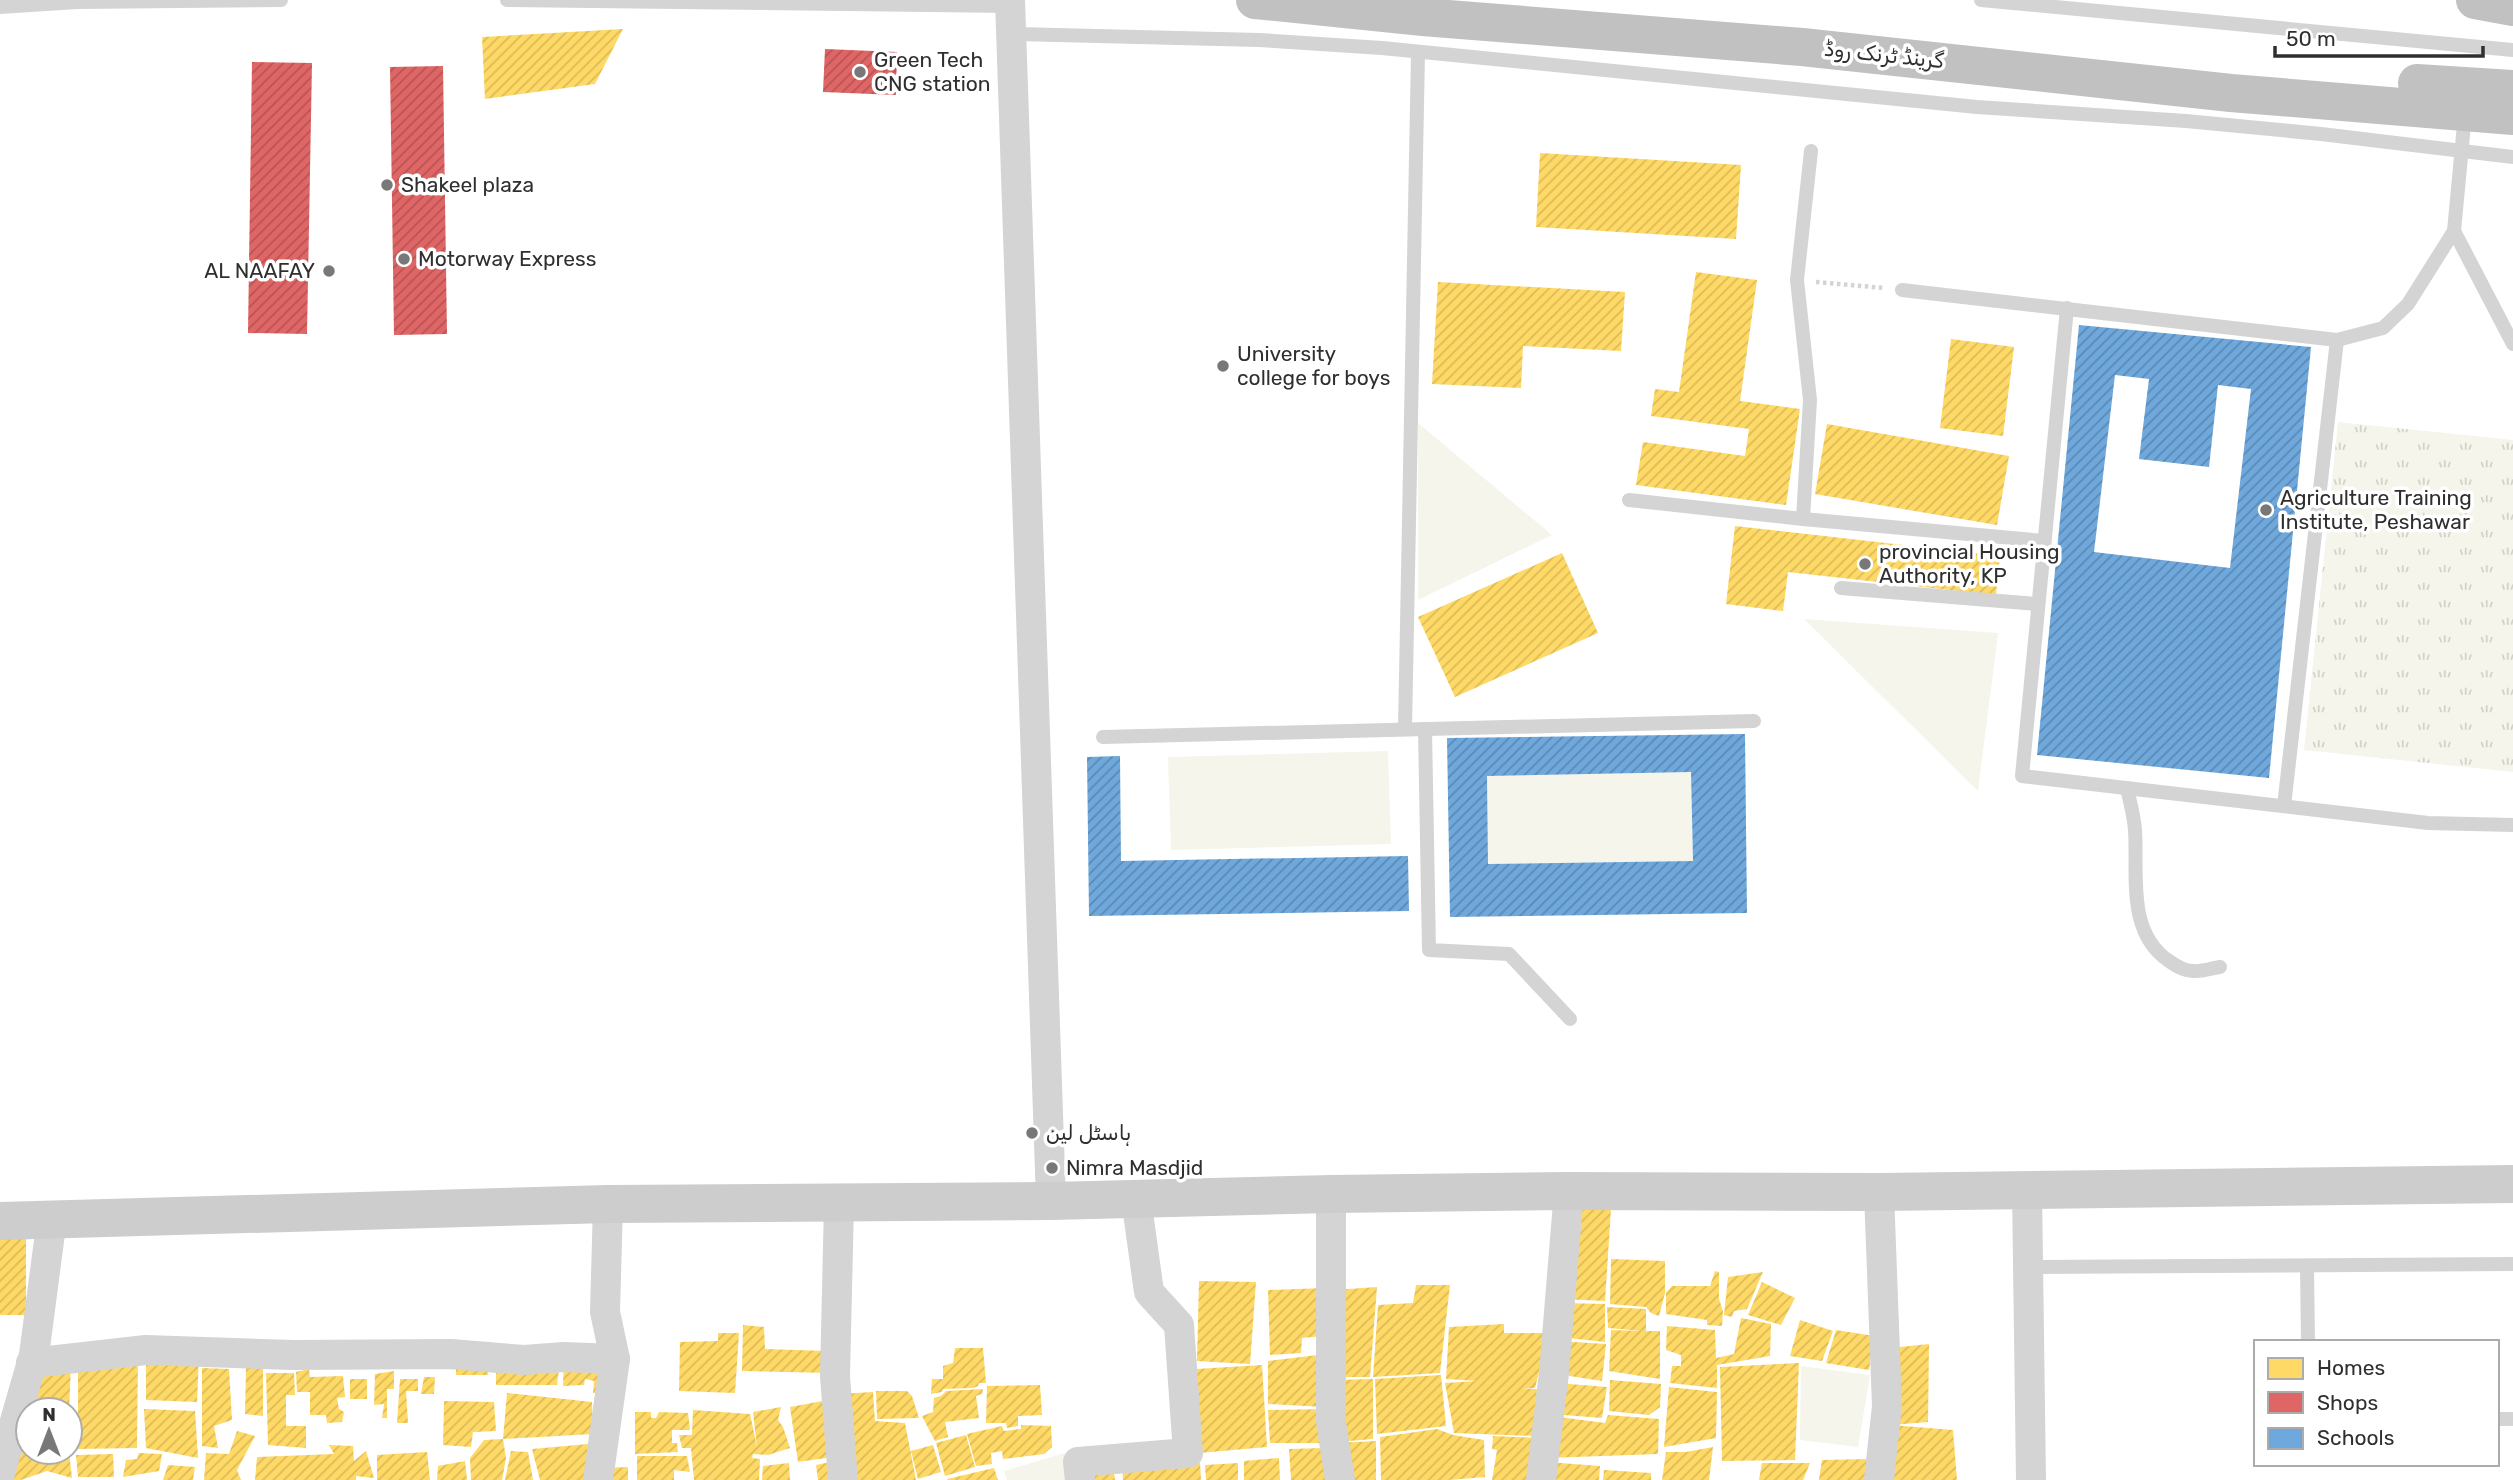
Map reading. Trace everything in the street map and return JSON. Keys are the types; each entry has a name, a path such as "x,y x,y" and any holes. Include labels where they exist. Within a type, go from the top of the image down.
{"highway":[{"name":"گرینڈ ٹرنک روڈ","path":"1255,0 1436,18 1802,47 2231,93 2513,116"},
{"path":"2475,0 2513,7"},
{"path":"2231,93 2286,82 2334,81 2427,83 2513,89"}],"street":[{"path":"1011,13 1051,1201"},
{"path":"0,1221 608,1204 839,1204 1569,1191 1878,1192 2513,1184"},
{"path":"2027,1190 2031,1480"},
{"path":"1541,1480 1569,1191"},
{"path":"1878,1192 1887,1406 1879,1480"},
{"path":"1331,1194 1331,1422 1340,1480"},
{"path":"1080,1480 1078,1462 1188,1454 1179,1325 1149,1292 1136,1198"},
{"path":"598,1480 615,1359 605,1312 608,1204"},
{"path":"839,1204 835,1376 843,1480"},
{"path":"0,1473 31,1363 52,1218"},
{"path":"31,1363 146,1350 293,1355 451,1354 524,1360 564,1357 615,1359"}],"lane":[{"path":"0,7 77,2 281,0"},
{"path":"507,0 1011,13 1259,40 1977,107 2267,129 2513,158"},
{"path":"1980,0 2513,50"},
{"path":"1405,729 1418,53"},
{"path":"1902,290 2337,340 2383,328 2408,304 2454,231 2465,113"},
{"path":"1802,519 1810,400 1797,280 1811,151"},
{"path":"2454,231 2513,344"},
{"path":"2067,308 2022,776 2428,823 2513,825"},
{"path":"2284,806 2337,340"},
{"path":"1629,500 2044,541"},
{"path":"1841,588 2038,604"},
{"path":"1103,737 1754,721"},
{"path":"1425,729 1429,950 1509,954 1570,1019"},
{"path":"2127,788 2135,830 2135,879 2143,928 2163,957 2178,967 2193,972 2220,967"},
{"path":"2028,1267 2513,1264"},
{"path":"2307,1266 2308,1340"}],"path":[{"path":"1797,280 1902,290"}],"green space":[{"path":"2338,422 2513,440 2513,772 2304,750"},
{"path":"1418,423 1552,535 1418,600"},
{"path":"1804,619 1998,633 1978,791"},
{"path":"1388,751 1391,844 1171,850 1168,757"},
{"path":"1691,772 1693,861 1488,864 1487,776"},
{"path":"1801,1366 1870,1375 1858,1447 1800,1440"},
{"path":"1065,1453 1070,1480 1007,1480 1004,1471"}],"building: Homes":[{"path":"623,29 595,84 485,99 482,37"},
{"path":"1540,153 1741,165 1736,239 1536,227"},
{"path":"1696,272 1757,280 1740,401 1800,409 1786,505 1636,485 1643,442 1745,456 1749,429 1651,416 1655,389 1679,392"},
{"path":"1438,282 1625,292 1621,351 1523,346 1521,388 1432,384"},
{"path":"1951,339 2014,347 2003,436 1940,428"},
{"path":"1827,424 2009,456 1997,525 1815,494"},
{"name":"provincial Housing Authority, KP","path":"1735,526 2000,556 1996,595 1788,572 1783,611 1726,604"},
{"path":"1562,553 1598,633 1455,697 1418,617"},
{"path":"1572,1207 1611,1209 1605,1301 1563,1299"},
{"path":"0,1231 26,1231 26,1315 0,1315"},
{"path":"1611,1259 1665,1261 1665,1293 1659,1316 1646,1307 1610,1304"},
{"path":"1715,1271 1719,1272 1722,1326 1707,1325 1707,1320 1666,1314 1666,1293 1672,1286 1710,1286"},
{"path":"1763,1272 1747,1309 1734,1311 1732,1317 1724,1315 1728,1277"},
{"path":"1199,1281 1256,1282 1250,1364 1197,1361"},
{"path":"1762,1282 1795,1298 1781,1325 1748,1315"},
{"path":"1416,1285 1450,1285 1440,1373 1373,1377 1378,1305 1413,1303"},
{"path":"1377,1287 1370,1377 1333,1377 1334,1290"},
{"path":"1325,1288 1323,1336 1302,1338 1301,1353 1270,1355 1268,1290"},
{"path":"1563,1303 1605,1304 1605,1342 1559,1337"},
{"path":"1607,1307 1646,1309 1646,1331 1660,1331 1660,1379 1609,1371 1611,1330 1643,1331 1608,1328"},
{"path":"1741,1318 1771,1324 1770,1356 1717,1365 1717,1388 1670,1383 1672,1366 1681,1366 1681,1355 1666,1350 1667,1326 1715,1330 1716,1358 1734,1354"},
{"path":"1800,1320 1833,1331 1822,1361 1790,1356"},
{"path":"1504,1324 1504,1333 1549,1333 1535,1388 1522,1389 1537,1389 1535,1436 1454,1433 1445,1383 1477,1381 1446,1379 1449,1327"},
{"path":"743,1325 764,1327 765,1349 827,1351 832,1373 742,1371"},
{"path":"1836,1330 1874,1336 1869,1370 1826,1363"},
{"path":"718,1333 739,1333 735,1393 679,1391 680,1342 718,1341"},
{"path":"1558,1341 1606,1344 1602,1381 1557,1374"},
{"path":"1929,1344 1928,1422 1891,1425 1953,1430 1957,1480 1888,1480 1890,1348"},
{"path":"955,1348 983,1348 986,1383 979,1383 973,1388 943,1389 942,1392 931,1394 932,1379 943,1379 943,1366 953,1363"},
{"path":"146,1350 199,1356 197,1402 146,1400"},
{"path":"1326,1354 1324,1407 1268,1404 1268,1361"},
{"path":"564,1357 606,1359 603,1393 593,1393 594,1381 585,1379 584,1385 563,1386"},
{"path":"138,1358 137,1448 84,1449 84,1396 78,1396 78,1364"},
{"path":"496,1359 560,1361 557,1385 496,1385"},
{"path":"456,1360 486,1361 488,1375 456,1375"},
{"path":"1799,1363 1795,1460 1722,1461 1720,1367"},
{"path":"1262,1365 1267,1447 1199,1453 1196,1369"},
{"path":"71,1366 70,1396 31,1396 35,1368"},
{"path":"263,1366 263,1416 245,1414 246,1367"},
{"path":"202,1368 229,1369 232,1420 214,1426 218,1448 202,1446"},
{"path":"309,1369 310,1377 343,1376 345,1397 337,1398 339,1409 344,1412 342,1422 327,1423 326,1415 310,1415 310,1392 297,1392 296,1372"},
{"path":"394,1371 394,1389 387,1389 387,1418 382,1418 384,1404 374,1405 375,1374"},
{"path":"266,1373 294,1373 295,1395 286,1395 286,1426 306,1426 306,1448 268,1445"},
{"path":"1441,1375 1446,1426 1377,1434 1375,1379"},
{"path":"424,1377 435,1377 434,1394 421,1394"},
{"path":"350,1379 367,1379 367,1399 350,1399"},
{"path":"400,1379 418,1379 418,1391 406,1391 408,1423 397,1423"},
{"path":"1373,1379 1373,1439 1336,1442 1336,1380"},
{"path":"1610,1380 1661,1384 1660,1407 1649,1415 1609,1411"},
{"path":"1557,1383 1607,1387 1602,1418 1551,1414"},
{"path":"1040,1385 1042,1415 1018,1416 1018,1426 1007,1428 1006,1423 986,1423 987,1386"},
{"path":"1669,1387 1717,1392 1716,1438 1664,1447"},
{"path":"983,1389 982,1394 976,1396 979,1418 945,1422 948,1437 935,1441 922,1416 933,1412 934,1398 946,1391"},
{"path":"876,1391 907,1391 912,1396 919,1418 877,1419"},
{"path":"873,1392 875,1421 905,1423 916,1480 848,1480 839,1394"},
{"path":"507,1393 592,1402 593,1434 503,1439"},
{"path":"828,1400 833,1457 798,1462 790,1407"},
{"path":"444,1401 494,1402 496,1431 473,1432 471,1447 443,1445"},
{"path":"781,1407 778,1420 790,1448 768,1455 753,1454 752,1458 760,1459 759,1480 694,1480 691,1448 682,1448 679,1435 692,1435 693,1410 750,1414 757,1447 753,1412"},
{"path":"144,1409 195,1411 198,1458 146,1448"},
{"path":"1328,1409 1327,1443 1270,1443 1268,1410"},
{"path":"635,1412 651,1412 651,1418 656,1418 659,1412 688,1413 690,1430 672,1430 672,1443 677,1443 678,1452 635,1454"},
{"path":"1608,1415 1659,1419 1658,1454 1547,1458 1551,1416 1605,1423"},
{"path":"1021,1425 1051,1426 1052,1447 1044,1454 1003,1459 1002,1451 991,1453 992,1464 976,1466 967,1434 1002,1426 1004,1431 1021,1429"},
{"path":"1437,1429 1453,1435 1484,1440 1485,1477 1381,1480 1380,1437"},
{"path":"237,1431 255,1436 237,1470 241,1480 204,1480 206,1453 229,1454"},
{"path":"966,1435 975,1467 945,1476 936,1443"},
{"path":"1493,1436 1539,1438 1536,1480 1492,1480 1497,1450 1492,1449"},
{"path":"503,1439 506,1458 502,1480 471,1480 470,1458 484,1440"},
{"path":"1376,1441 1376,1480 1343,1480 1338,1443"},
{"path":"588,1444 585,1480 540,1480 532,1449"},
{"path":"329,1445 353,1446 354,1461 366,1451 374,1478 356,1476 356,1480 255,1480 257,1457 334,1454"},
{"path":"933,1445 941,1472 918,1479 911,1451"},
{"path":"1713,1447 1709,1480 1662,1480 1666,1452 1686,1452"},
{"path":"1323,1448 1330,1480 1291,1480 1289,1449"},
{"path":"511,1451 528,1452 533,1480 505,1480"},
{"path":"427,1452 430,1480 377,1480 377,1455"},
{"path":"14,1453 14,1466 71,1466 72,1478 47,1471 21,1480 7,1480"},
{"path":"139,1453 162,1454 159,1471 123,1477 126,1460 137,1459"},
{"path":"113,1454 114,1477 78,1477 77,1466 84,1466 84,1455"},
{"path":"637,1456 687,1456 690,1472 674,1470 674,1480 637,1480"},
{"path":"1279,1458 1280,1480 1244,1480 1244,1461"},
{"path":"1870,1459 1869,1480 1819,1480 1822,1460"},
{"path":"465,1461 467,1480 437,1480 438,1466"},
{"path":"835,1461 837,1480 818,1480 816,1465"},
{"path":"1547,1462 1600,1466 1599,1480 1546,1480"},
{"path":"789,1463 790,1480 762,1480 763,1466"},
{"path":"1200,1463 1201,1480 1123,1480 1122,1465"},
{"path":"1238,1463 1238,1480 1206,1480 1205,1465"},
{"path":"1762,1463 1810,1463 1803,1480 1759,1480"},
{"path":"168,1465 195,1467 193,1480 163,1480"},
{"path":"1113,1466 1115,1480 1089,1480 1088,1468"},
{"path":"628,1467 628,1480 603,1480 605,1468"},
{"path":"994,1468 998,1480 947,1479"},
{"path":"1604,1470 1651,1473 1651,1480 1603,1480"}],"building: Shops":[{"name":"Green Tech CNG station","path":"825,49 897,52 896,95 823,92"},
{"path":"252,62 312,63 307,334 248,333"},
{"path":"443,66 447,334 394,335 390,67"}],"building: Schools":[{"name":"Agriculture Training Institute, Peshawar","path":"2079,325 2311,347 2269,778 2037,755","holes":["2115,375 2149,379 2139,459 2209,467 2218,385 2251,389 2230,568 2094,552"]},
{"path":"1745,734 1747,913 1450,917 1447,738","holes":["1691,772 1693,861 1488,864 1487,776"]},
{"path":"1120,756 1121,861 1408,856 1409,911 1089,916 1087,757"}],"place":[{"name":"Green Tech CNG station","path":"860,72"},
{"name":"Shakeel plaza","path":"387,185"},
{"name":"Motorway Express","path":"404,259"},
{"name":"AL NAAFAY","path":"329,271"},
{"name":"University college for boys","path":"1223,366"},
{"name":"Agriculture Training Institute, Peshawar","path":"2266,510"},
{"name":"provincial Housing Authority, KP","path":"1865,564"},
{"name":"ہاسٹل لین","path":"1032,1133"},
{"name":"Nimra Masdjid","path":"1052,1168"}]}
